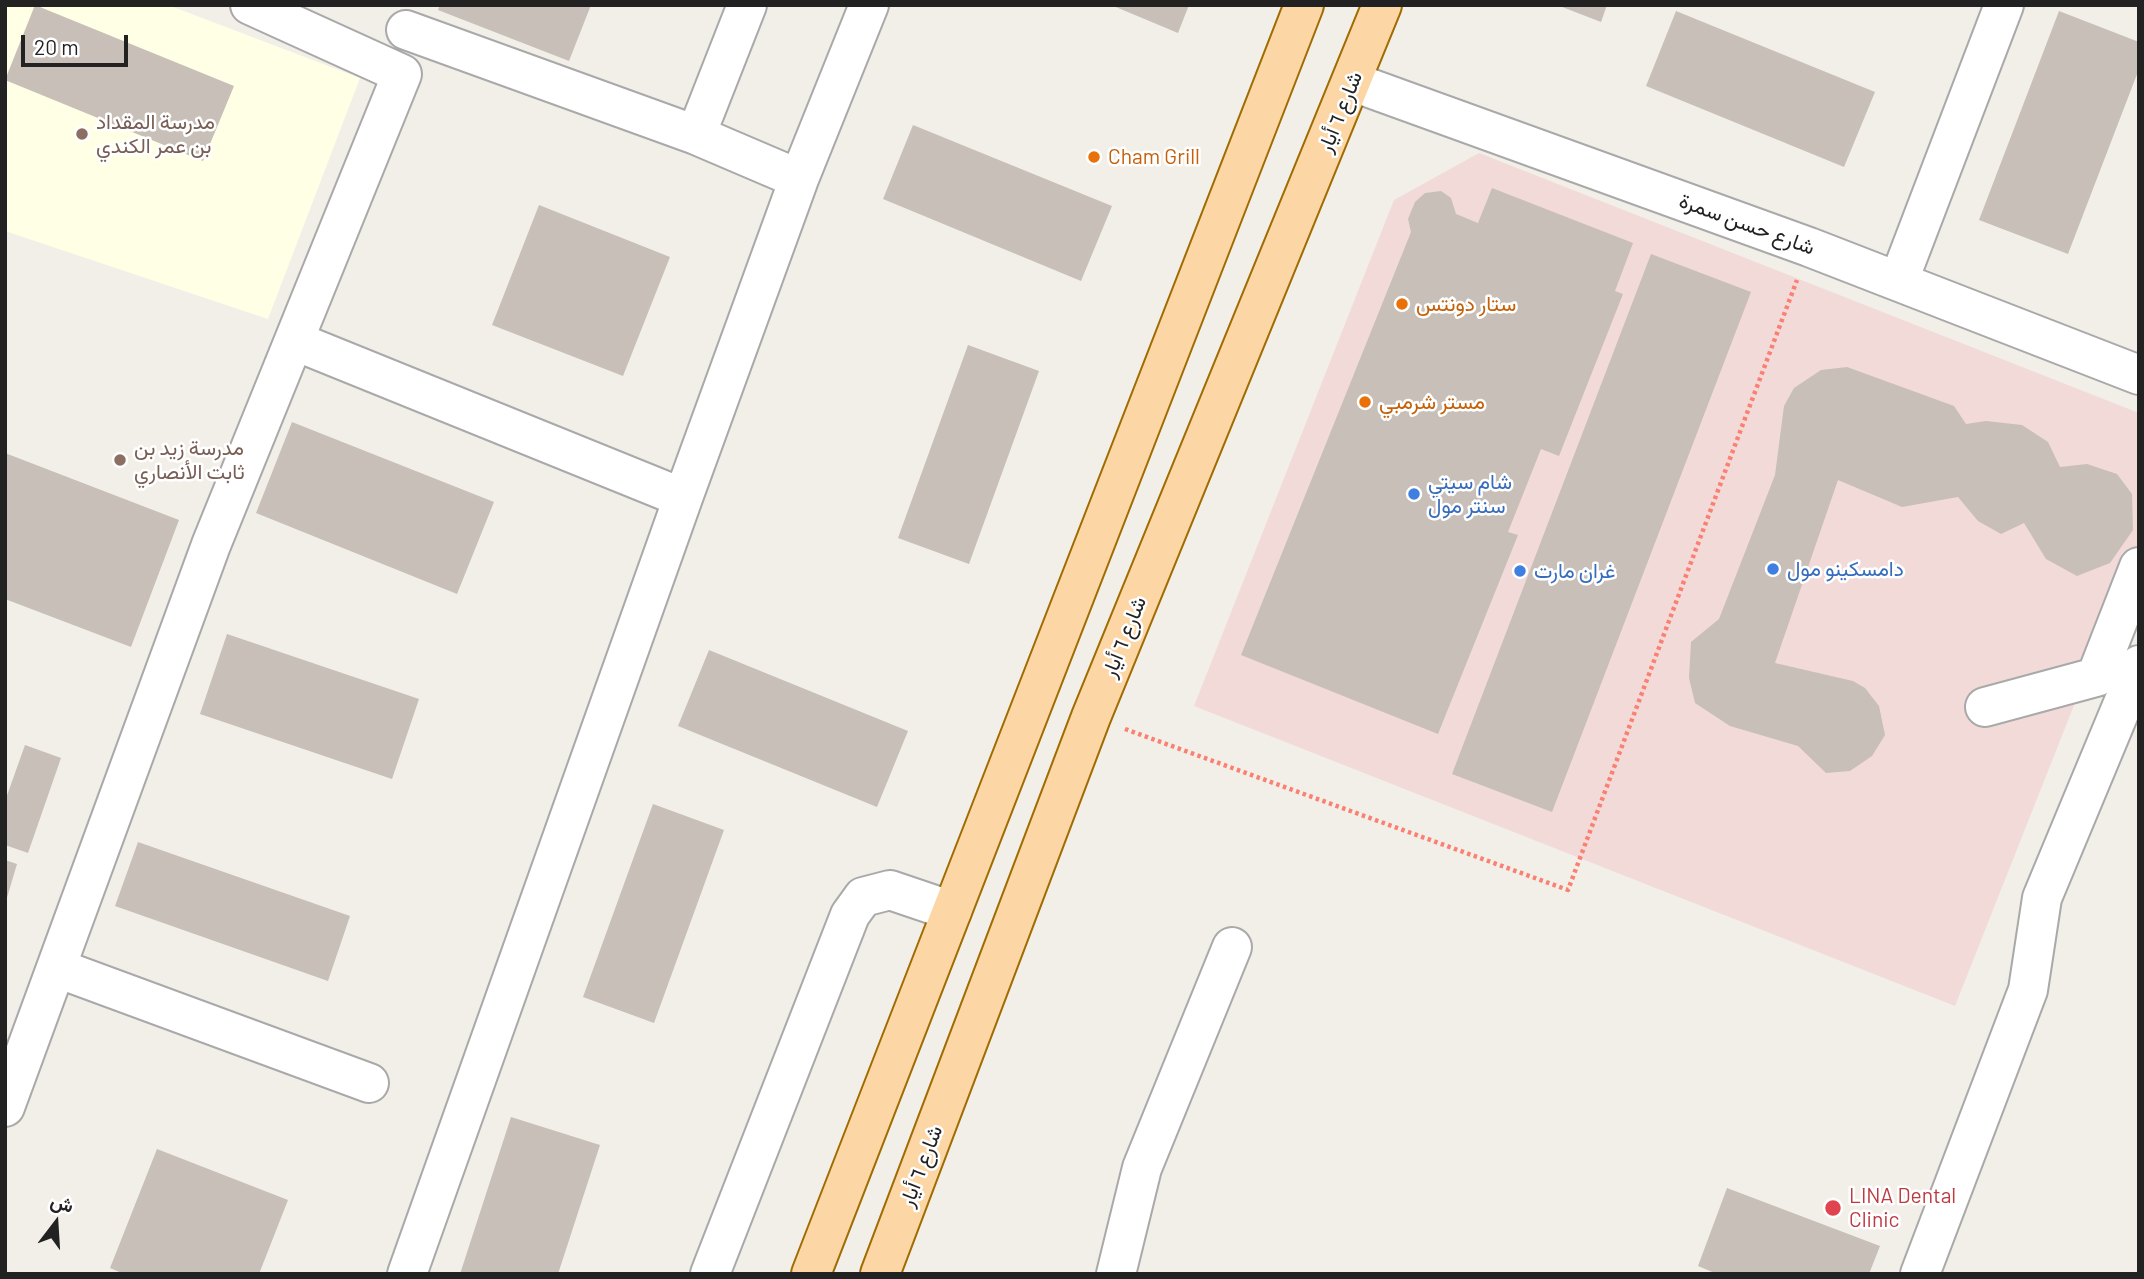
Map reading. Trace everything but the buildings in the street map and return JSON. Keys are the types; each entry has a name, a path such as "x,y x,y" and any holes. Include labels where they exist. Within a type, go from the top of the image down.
{"main road":[{"path":"811,1274 1304,5"},
{"name":"شارع ٦ أيار","path":"880,1274 1091,717 1353,82 1382,5"}],"street":[{"path":"5,1107 211,545 402,74 250,5"},
{"path":"696,135 747,5"},
{"path":"407,1274 799,179 869,5"},
{"path":"1899,280 2004,5"},
{"path":"406,30 696,135 799,179"},
{"name":"شارع حسن سمرة","path":"1353,82 1899,280 2139,375"},
{"path":"295,341 683,498"},
{"path":"1985,707 2096,677 2139,567"},
{"path":"1920,1274 2028,990 2042,898 2139,666"},
{"path":"710,1274 850,915 863,897 890,890 952,911"},
{"path":"1116,1274 1142,1168 1232,947"},
{"path":"57,968 369,1083"}],"path":[{"path":"1091,717 1568,890 1809,247"}],"shaded area":[{"path":"5,5 168,5 360,78 268,319 5,231"},
{"path":"1479,153 2139,413 2139,541 1955,1006 1194,706 1394,200"}],"place":[{"name":"مدرسة المقداد بن عمر الكندي","path":"82,134"},
{"name":"Cham Grill","path":"1094,157"},
{"name":"ستار دونتس","path":"1402,304"},
{"name":"مستر شرمبي","path":"1365,402"},
{"name":"مدرسة زيد بن ثابت الأنصاري","path":"120,460"},
{"name":"شام سيتي سنتر مول","path":"1414,494"},
{"name":"دامسكينو مول","path":"1773,569"},
{"name":"غران مارت","path":"1520,571"},
{"name":"LINA Dental Clinic","path":"1833,1208"}]}
